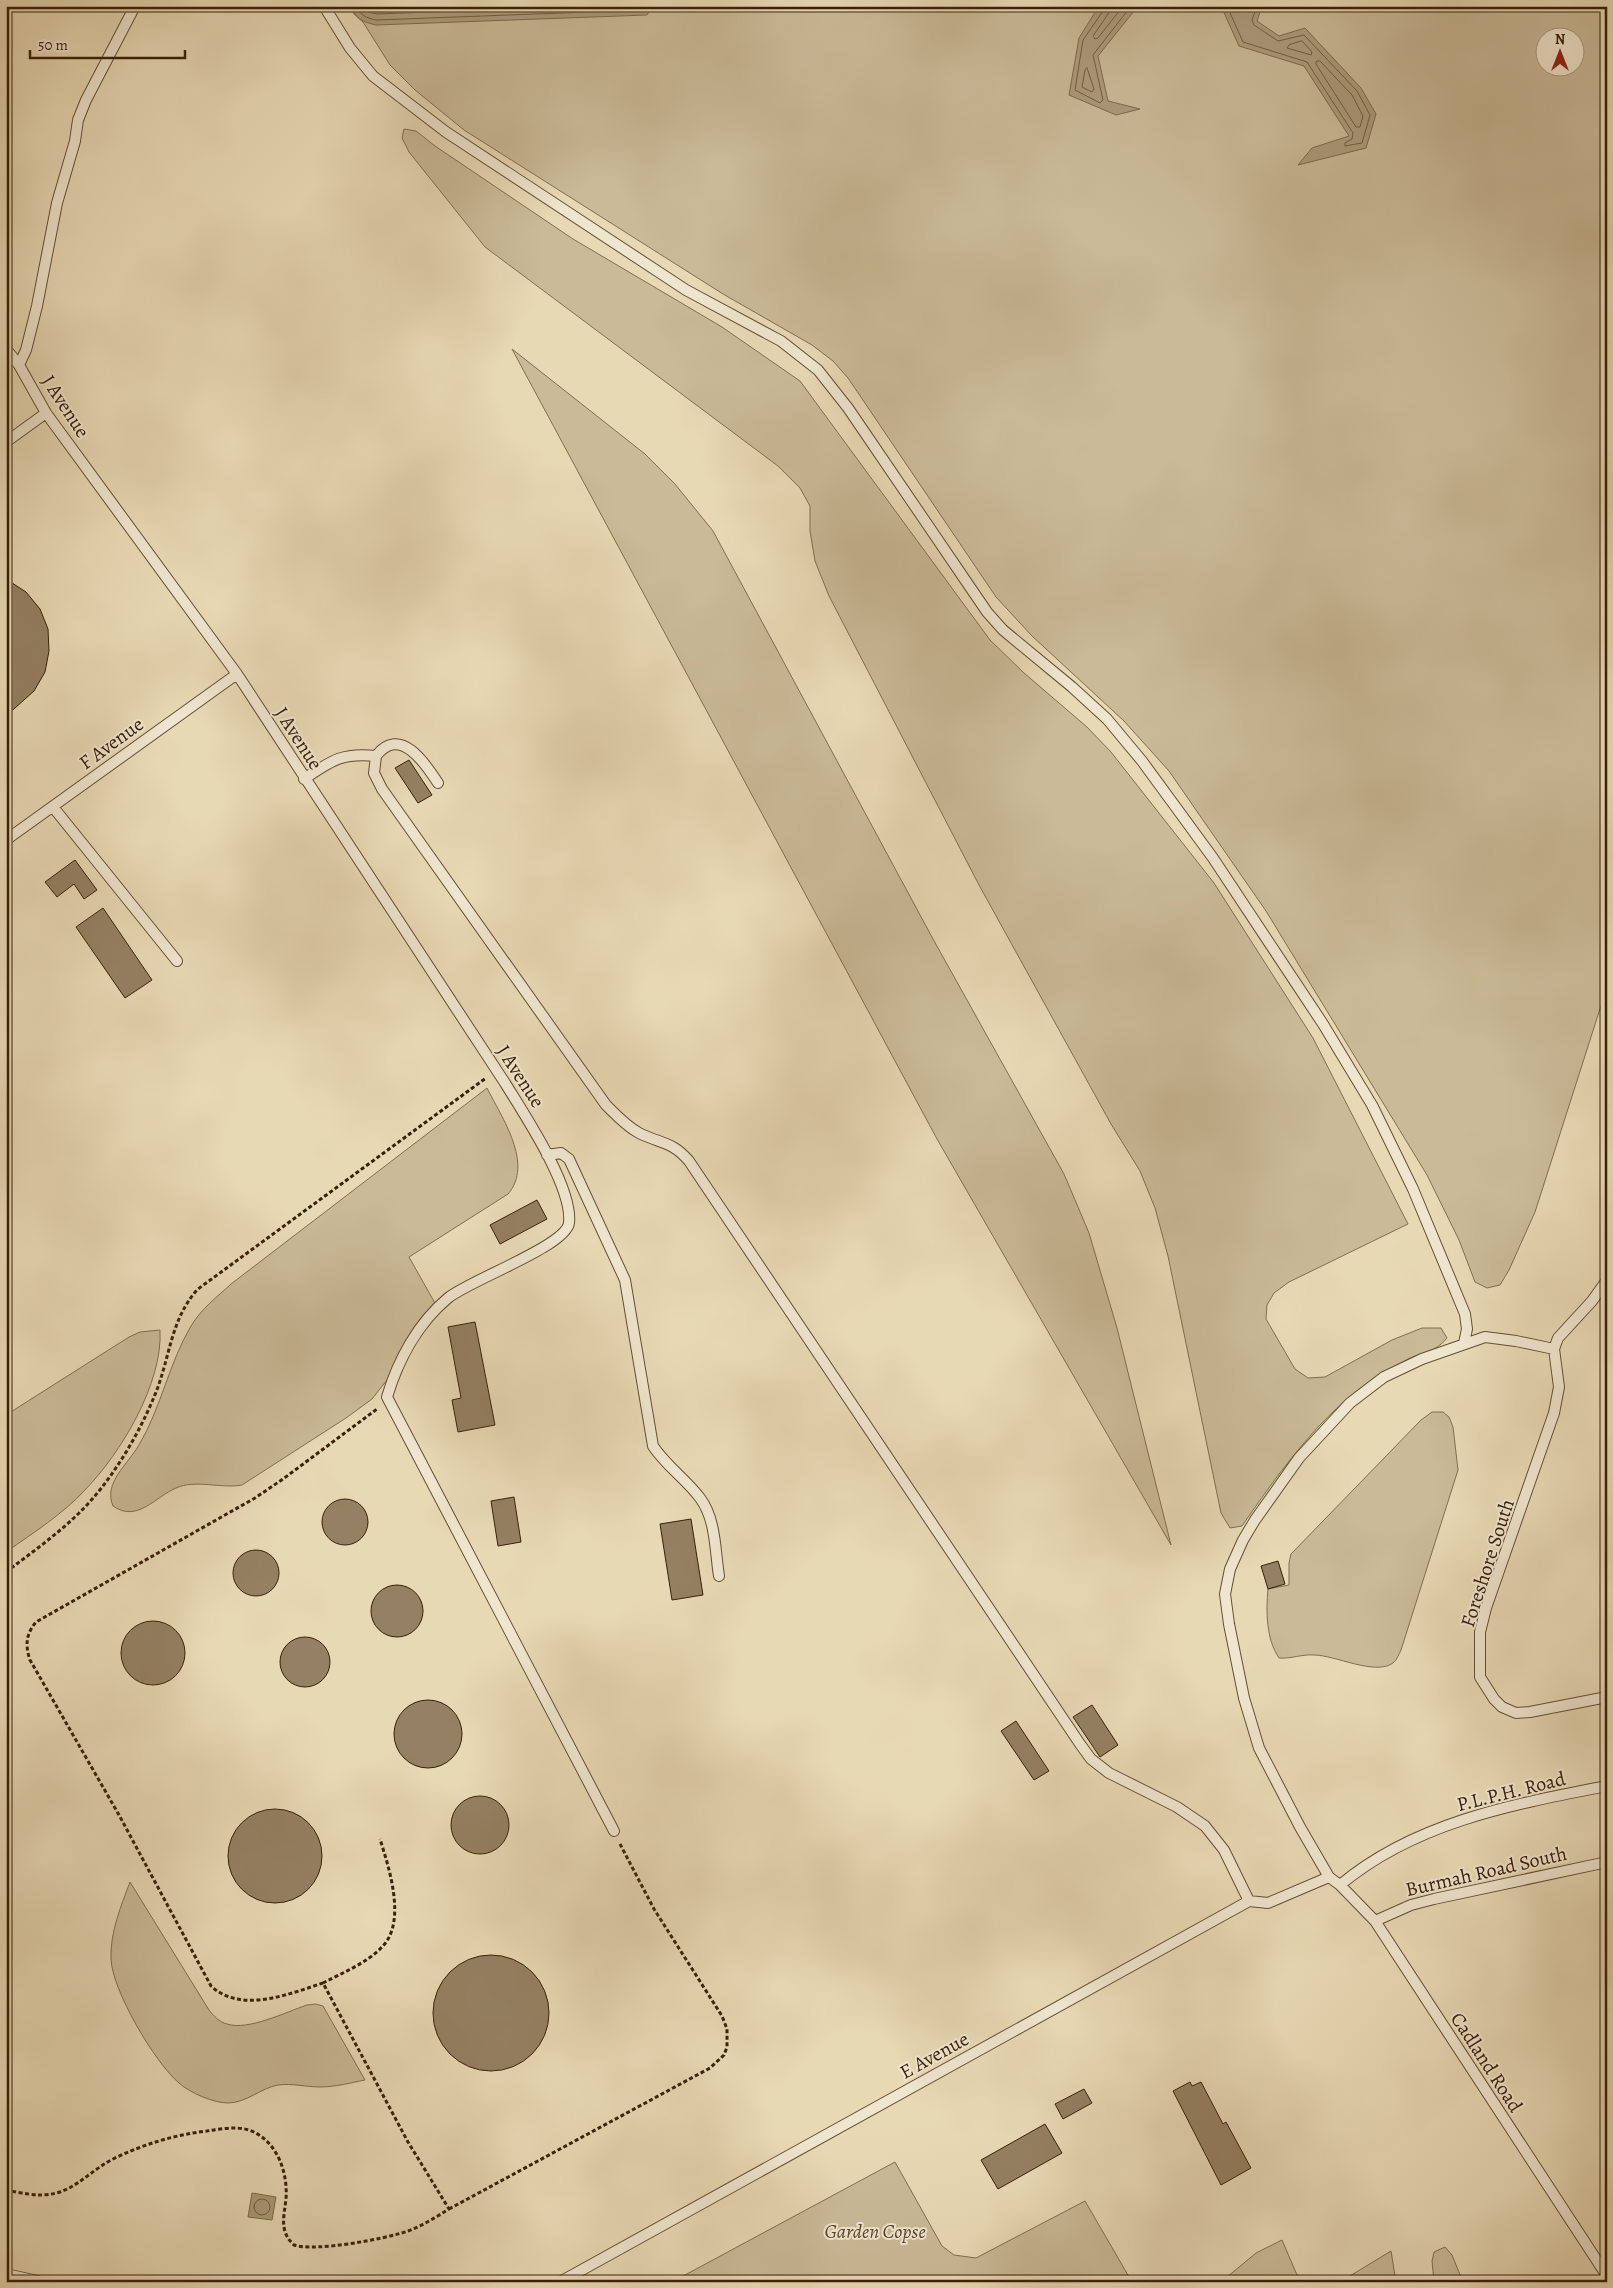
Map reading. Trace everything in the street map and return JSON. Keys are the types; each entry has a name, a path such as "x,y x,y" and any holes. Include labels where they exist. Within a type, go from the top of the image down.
{"lane":[{"path":"19,365 26,350 37,306 57,203 76,141 78,120 86,100 135,6"},
{"path":"324,6 350,48 373,76 446,132 686,290 781,341 818,370 848,408 987,612 1003,630 1072,687 1121,734 1213,858 1323,1024 1368,1098 1413,1189 1465,1314 1467,1329 1464,1344"},
{"name":"J Avenue","path":"6,349 19,365 46,413 237,674 532,1127 547,1155 565,1201 569,1225 565,1233 547,1247 463,1288 425,1319 416,1334 387,1397"},
{"path":"6,442 46,413"},
{"name":"F Avenue","path":"6,840 237,674"},
{"path":"438,783 418,755 403,746 385,747 376,756 374,773 382,789 606,1105 630,1128 670,1144 679,1150 689,1161 1091,1759 1109,1773 1177,1807 1205,1826 1224,1850 1249,1901"},
{"path":"304,779 338,757 360,754 376,756"},
{"path":"53,807 177,962"},
{"path":"547,1155 561,1154 569,1159 625,1280 653,1446 661,1458 700,1498 709,1513 719,1576"},
{"path":"1329,1876 1300,1827 1259,1748 1239,1677 1225,1594 1226,1581 1243,1540 1268,1500 1299,1458 1350,1403 1384,1377 1422,1359 1485,1337 1554,1349 1558,1338 1592,1302 1607,1280"},
{"name":"Foreshore South","path":"1554,1349 1558,1388 1554,1413 1486,1608 1480,1632 1480,1677 1494,1699 1502,1707 1516,1713 1607,1698"},
{"path":"387,1397 614,1832"},
{"name":"P.L.P.H. Road","path":"1340,1885 1360,1868 1426,1834 1472,1816 1524,1802 1607,1786"},
{"name":"Burmah Road South","path":"1375,1921 1411,1905 1434,1898 1607,1862"},
{"name":"E Avenue","path":"560,2282 1249,1901 1268,1903 1329,1876"},
{"name":"Cadland Road","path":"1329,1876 1375,1921 1607,2276"},
{"path":"6,2274 42,2282"}],"path":[{"path":"6,1572 81,1511 125,1452 139,1429 158,1388 179,1316 187,1300 198,1289 496,1070"},
{"path":"380,1839 393,1893 394,1920 389,1939 372,1955 323,1983 290,1994 243,2000 230,1999 219,1994 203,1975 119,1815 30,1660 27,1650 27,1638 30,1629 43,1616 229,1514 283,1479 370,1412 383,1405 387,1397"},
{"path":"6,2189 50,2196 78,2183 112,2160 152,2142 185,2134 235,2129 247,2130 258,2134 267,2141 280,2158 286,2181 284,2232 294,2245 313,2247 394,2236 420,2226 710,2068 724,2055 727,2047 727,2029 719,2010 654,1908 614,1832"},
{"path":"323,1983 408,2142 449,2209"}],"green space":[{"path":"351,6 1607,6 1607,987 1535,1212 1509,1270 1500,1285 1487,1288 1475,1282 1459,1240 1427,1175 1266,911 1169,771 1124,721 1032,636 996,597 848,378 833,361 812,345 723,294 464,130 415,90 390,65 363,22 354,14"},
{"path":"404,129 416,131 435,146 573,239 722,327 800,381 990,640 1024,673 1087,727 1111,752 1214,883 1313,1038 1408,1224 1289,1282 1274,1293 1267,1305 1266,1319 1295,1369 1308,1378 1325,1377 1392,1340 1422,1328 1441,1328 1447,1338 1434,1349 1408,1359 1379,1376 1345,1401 1297,1452 1242,1526 1230,1528 1221,1513 1168,1256 1155,1208 1140,1171 1111,1124 979,885 829,596 815,561 810,531 810,506 800,488 778,466 485,247 409,152 402,138"},
{"path":"512,349 645,454 675,484 713,531 933,939 1064,1174 1089,1233 1117,1328 1171,1545 937,1139"},
{"path":"487,1088 513,1141 518,1169 515,1182 508,1194 409,1257 436,1305 404,1346 387,1380 372,1399 346,1418 242,1485 184,1485 138,1510 130,1512 113,1506 111,1489 114,1482 147,1431 183,1340 200,1314 231,1284"},
{"path":"160,1330 155,1372 147,1394 137,1416 112,1457 99,1475 67,1507 6,1552 6,1415 129,1337 140,1332"},
{"path":"1432,1412 1443,1412 1449,1417 1453,1427 1458,1470 1397,1659 1393,1663 1376,1667 1314,1655 1279,1658 1269,1634 1267,1615 1268,1589 1289,1585 1291,1554 1421,1420"},
{"path":"130,1882 209,2010 217,2018 227,2024 245,2025 267,2020 307,2005 316,2004 323,2006 365,2080 326,2087 278,2085 241,2101 228,2103 202,2097 179,2083 158,2060 136,2025 113,1972 111,1959 112,1939"},
{"name":"Garden Copse","path":"895,2162 942,2246 954,2255 976,2258 1085,2201 1132,2282 672,2282"},
{"path":"1282,2240 1300,2282 1221,2282 1256,2253"},
{"path":"1445,2247 1452,2255 1463,2282 1434,2282 1432,2261 1434,2252"},
{"path":"1391,2251 1396,2282 1340,2282"}],"water":[{"path":"351,6 652,6 647,15 376,25 360,19"},
{"path":"1099,6 1138,6 1098,56 1108,101 1140,109 1116,115 1069,95 1079,38"},
{"path":"1221,6 1262,6 1257,21 1279,36 1305,28 1361,88 1376,114 1366,148 1298,165 1312,148 1349,136 1304,66 1239,46"},
{"path":"252,2193 276,2197 272,2220 248,2217"}],"building":[{"path":"6,579 26,592 40,609 48,629 49,651 45,672 34,691 6,716"},
{"path":"409,760 432,795 418,803 395,768"},
{"path":"75,860 97,890 84,899 74,884 57,897 45,882"},
{"path":"103,908 152,980 125,998 76,927"},
{"path":"537,1200 547,1219 500,1244 490,1225"},
{"path":"475,1322 495,1425 458,1432 452,1400 461,1398 448,1327"},
{"path":"514,1497 521,1542 498,1546 491,1501"},
{"path":"341,1499 349,1499 358,1503 364,1509 368,1522 364,1535 358,1541 349,1545 341,1545 332,1541 326,1535 322,1526 322,1518 326,1509 332,1503"},
{"path":"691,1519 703,1595 672,1600 660,1524"},
{"path":"252,1550 260,1550 269,1554 275,1560 279,1573 275,1586 269,1592 260,1596 252,1596 243,1592 237,1586 233,1577 233,1569 237,1560 243,1554"},
{"path":"1278,1561 1285,1584 1268,1589 1261,1566"},
{"path":"392,1585 402,1585 416,1592 423,1606 423,1616 416,1630 402,1637 392,1637 382,1633 375,1626 371,1616 371,1606 375,1596 382,1589"},
{"path":"153,1621 165,1623 176,1630 183,1641 185,1653 183,1665 176,1676 165,1683 153,1685 141,1683 130,1676 123,1665 121,1653 123,1641 130,1630 141,1623"},
{"path":"300,1637 310,1637 323,1644 330,1657 330,1667 323,1680 310,1687 300,1687 291,1683 284,1676 280,1667 280,1657 284,1648 291,1641"},
{"path":"428,1700 441,1703 452,1710 459,1721 462,1734 459,1747 452,1758 441,1765 428,1768 415,1765 404,1758 397,1747 394,1734 397,1721 404,1710 415,1703"},
{"path":"1092,1705 1118,1745 1100,1757 1073,1717"},
{"path":"1016,1721 1049,1771 1034,1780 1001,1731"},
{"path":"474,1796 486,1796 501,1804 509,1819 509,1831 501,1846 486,1854 474,1854 459,1846 451,1831 451,1819 459,1804"},
{"path":"275,1809 293,1813 308,1823 318,1838 322,1856 318,1874 308,1889 293,1899 275,1903 257,1899 242,1889 232,1874 228,1856 232,1838 242,1823 257,1813"},
{"path":"491,1955 513,1959 532,1972 545,1991 549,2013 545,2035 532,2054 513,2067 491,2071 469,2067 450,2054 437,2035 433,2013 437,1991 450,1972 469,1959"},
{"path":"1190,2082 1192,2086 1201,2082 1223,2124 1226,2122 1251,2168 1221,2185 1173,2091"},
{"path":"1084,2089 1092,2103 1063,2119 1055,2104"},
{"path":"1045,2124 1062,2153 998,2189 981,2160"}]}
